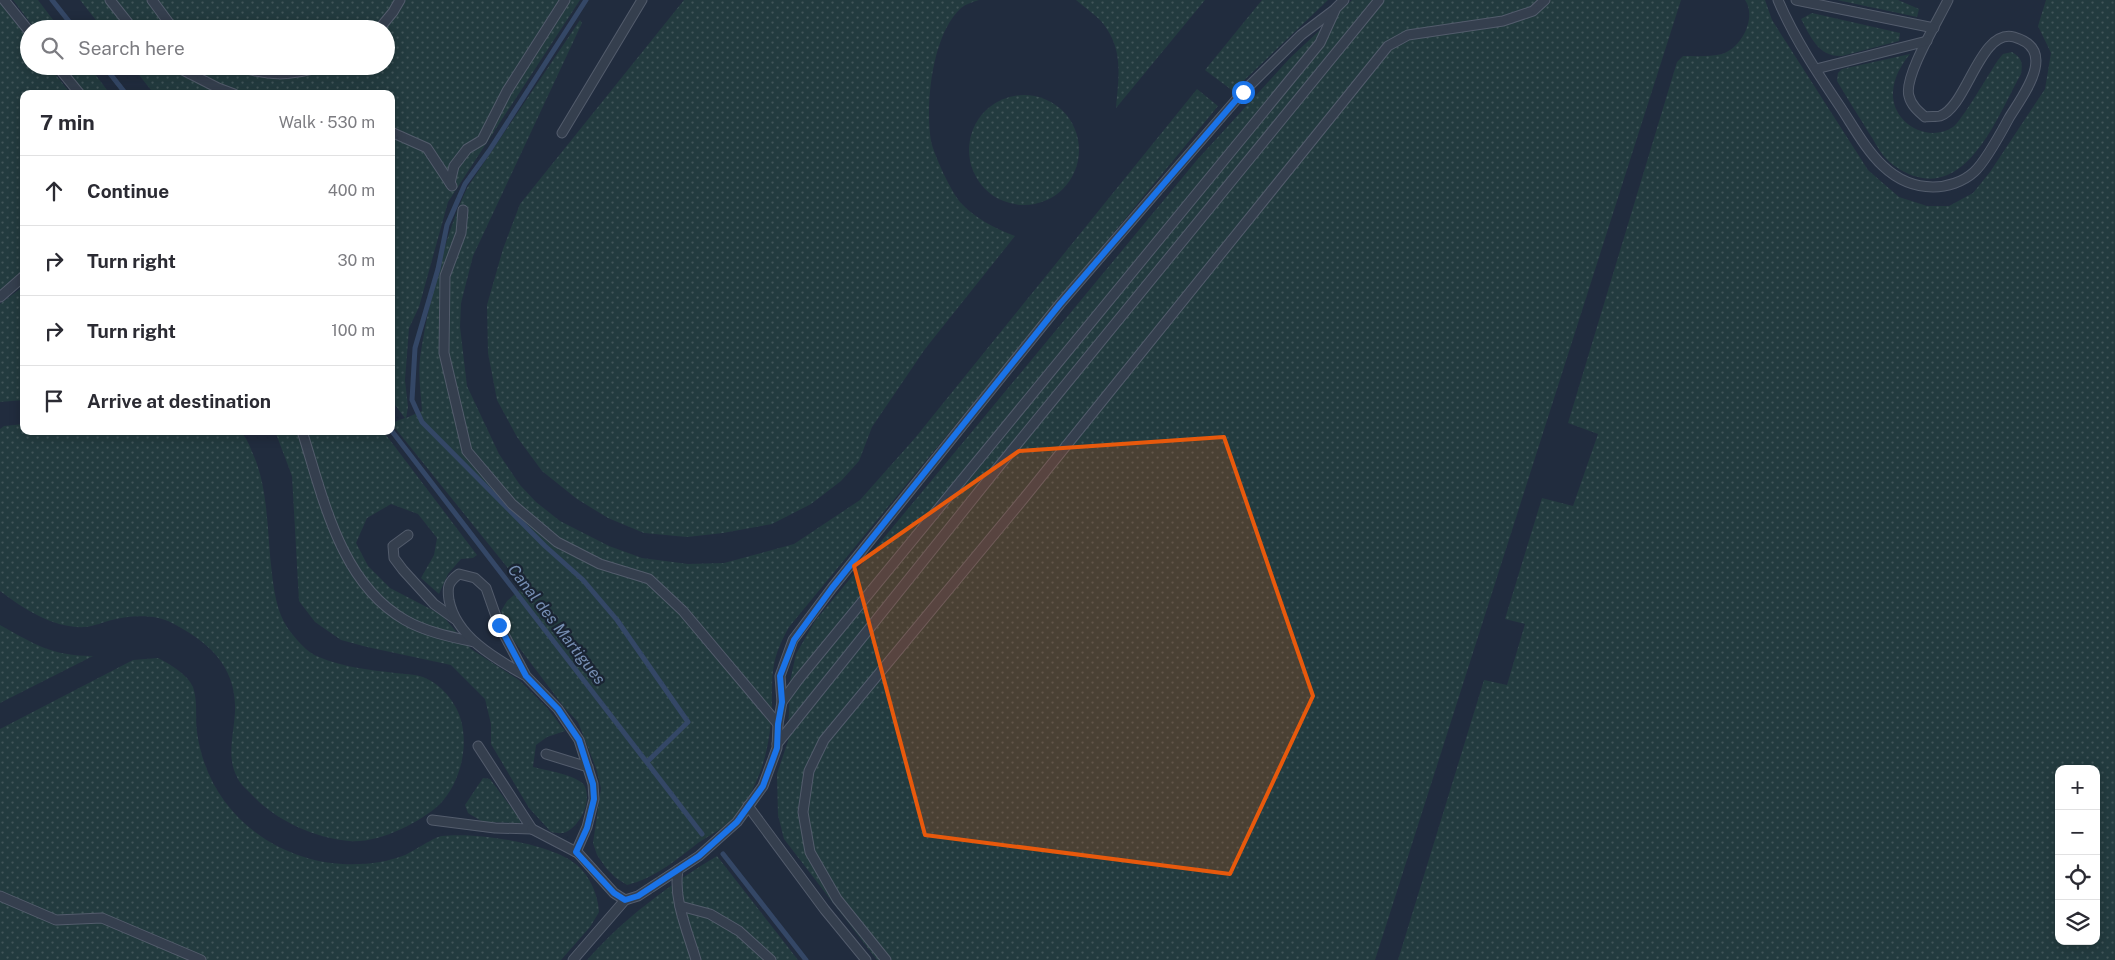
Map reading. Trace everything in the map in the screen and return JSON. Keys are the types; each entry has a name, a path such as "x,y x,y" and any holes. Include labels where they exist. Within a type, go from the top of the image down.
{"lane":[{"path":"4,0 20,20"},
{"path":"110,0 126,20"},
{"path":"152,0 167,20"},
{"path":"387,20 394,12 400,0"},
{"path":"395,134 427,148 451,185 454,166 467,149 482,140 507,92 565,0"},
{"path":"562,133 642,0"},
{"path":"573,960 625,900 638,896 699,856 731,828 763,786 777,744 782,702 780,676 794,640 832,588 1060,304 1243,92 1301,35 1344,0"},
{"path":"777,744 990,478 1379,0"},
{"path":"886,960 838,899 810,852 803,812 810,771 824,740 1025,497 1388,46 1408,35 1503,21 1533,11 1545,0"},
{"path":"1778,0 1785,16 1816,69 1873,156 1898,180 1920,187 1947,187 1974,172 2012,114 2034,75 2037,63 2033,50 2025,42 2012,37 1998,40 1990,46 1981,59 1950,110 1940,116 1925,117 1914,107 1908,94 1914,66 1934,28 1945,1"},
{"path":"1796,0 1934,28"},
{"path":"782,702 1320,43 1336,8"},
{"path":"1816,69 1927,41"},
{"path":"64,75 77,90"},
{"path":"193,75 223,90"},
{"path":"463,210 461,233 444,276 444,353 467,451 512,504 557,542 600,564 649,579 683,611 778,724"},
{"path":"0,296 20,279"},
{"path":"303,435 332,524 350,564 377,599 406,620 445,636 474,642"},
{"path":"408,535 393,546 394,558 434,604 457,621"},
{"path":"526,676 499,625 486,588 475,578 459,574 450,580 447,588 451,611 457,621 474,642 526,676 558,709 579,740 593,784 594,799 587,828 576,852"},
{"path":"478,746 532,829"},
{"path":"546,754 588,767"},
{"path":"748,806 825,910 866,960"},
{"path":"432,820 495,828 532,829 576,852 614,893 625,900"},
{"path":"678,870 676,878 680,906 696,960"},
{"path":"0,896 56,920 102,918 201,960"},
{"path":"680,906 710,914 739,931 771,960"}],"highlighted area":[{"path":"1224,437 1313,696 1230,874 925,835 854,566 1019,451"}],"green space":[{"path":"13,0 38,0 53,20 28,20"},
{"path":"80,0 580,0 448,202 419,307 409,328 405,380 408,407 406,418 422,411 419,364 427,316 444,250 467,188 580,20 582,23 473,256 461,303 460,327 467,386 499,454 520,485 536,502 560,521 609,546 642,558 688,564 724,563 794,544 860,500 915,438 1197,89 1218,106 789,627 779,647 774,664 770,733 763,763 752,791 735,816 723,827 665,868 647,878 627,885 606,868 597,855 593,843 601,788 596,768 578,722 564,707 508,633 501,611 507,601 523,587 395,428 395,422 405,418 395,405 395,90 151,90 139,75 395,75 395,20 96,20"},
{"path":"684,0 979,0 961,8 951,20 937,52 930,90 929,126 931,141 943,173 961,203 986,222 1015,236 925,349 872,427 859,461 841,481 811,504 772,524 687,537 644,533 608,518 577,499 542,471 517,437 497,400 488,353 487,305 503,249 520,204"},
{"path":"1076,0 1205,0 1116,108 1119,73 1113,40 1100,20"},
{"path":"1262,0 1328,0 1233,91 1205,70"},
{"path":"1352,0 1681,0 1375,960 877,960 784,839 778,815 777,774 788,741 790,681 796,654 815,621 1197,160 1290,58"},
{"path":"1745,0 1765,0 1772,20 1868,170 1899,197 1927,206 1949,206 1973,193 1990,172 2045,89 2051,53 2038,26 2046,0 2115,0 2115,960 1398,960 1484,680 1507,685 1525,624 1505,619 1542,498 1573,506 1598,434 1568,423 1677,62 1683,56 1713,56 1729,51 1741,39 1748,23 1749,15"},
{"path":"1837,0 1898,0 1919,9 1917,17"},
{"path":"0,3 20,29 20,75 56,75 68,90 20,90 20,274 0,292"},
{"path":"1812,13 1900,33 1899,41 1842,56 1827,53 1816,45 1801,19"},
{"path":"2012,52 2021,61 2021,74 1993,127 1982,145 1968,160 1954,172 1937,178 1918,177 1908,174 1887,159 1879,150 1837,81 1838,73 1842,69 1910,54 1898,72 1895,81 1894,103 1898,113 1912,127 1932,133 1943,132 1957,123 2003,54"},
{"path":"71,75 96,75 107,90 82,90"},
{"path":"1024,95 1045,99 1063,111 1075,129 1079,150 1075,171 1063,189 1045,201 1024,205 1003,201 985,189 973,171 969,150 973,129 985,111 1003,99"},
{"path":"20,289 20,400 0,402 0,304"},
{"path":"20,424 20,435 244,435 248,441 262,482 276,601 287,627 293,635 314,655 337,663 357,668 423,677 441,688 455,706 463,730 462,757 454,783 440,804 421,818 398,831 385,836 360,841 336,839 299,827 265,807 238,780 231,753 235,712 231,682 226,669 218,658 198,639 166,620 143,616 127,617 86,627 62,625 29,611 0,591 0,429 4,426"},
{"path":"277,435 386,435 477,555 473,558 461,559 448,574 439,594 421,578 434,555 437,538 418,514 391,504 367,518 356,543 368,566 390,588 442,615 471,649 519,680 548,709 565,731 547,737 536,745 533,767 575,778 584,785 587,798 584,812 571,829 563,833 551,832 529,808 491,744 491,724 485,699 451,665 341,640 315,622 299,601 292,476"},
{"path":"0,625 44,648 66,654 93,656 0,703"},
{"path":"158,658 173,666 193,687 197,732 202,754 209,774 219,793 247,825 283,849 304,857 329,863 368,864 405,855 442,836 474,836 512,841 532,845 565,857 582,869 592,886 599,912 590,927 561,960 0,960 0,729 133,660"},
{"path":"483,778 490,779 520,819 520,823 483,822 468,813 465,805"},
{"path":"717,856 798,960 587,960 616,930 648,903"}],"waterway":[{"name":"Canal des Martigues","path":"52,0 68,20"},
{"path":"586,0 489,151 465,184 447,225 438,269 415,348 412,400 422,422 545,546 583,580 617,620 688,722 647,762"},
{"name":"Canal des Martigues","path":"111,75 123,90"},
{"name":"Canal des Martigues","path":"395,435 702,834"},
{"name":"Canal des Martigues","path":"723,854 806,960"}],"route":[{"path":"499,625 526,676 558,709 579,740 593,784 594,799 587,828 576,852 614,893 625,900 638,896 699,856 737,822 763,786 777,748 778,724 782,702 780,676 794,640 832,588 1060,304 1243,92"}]}
